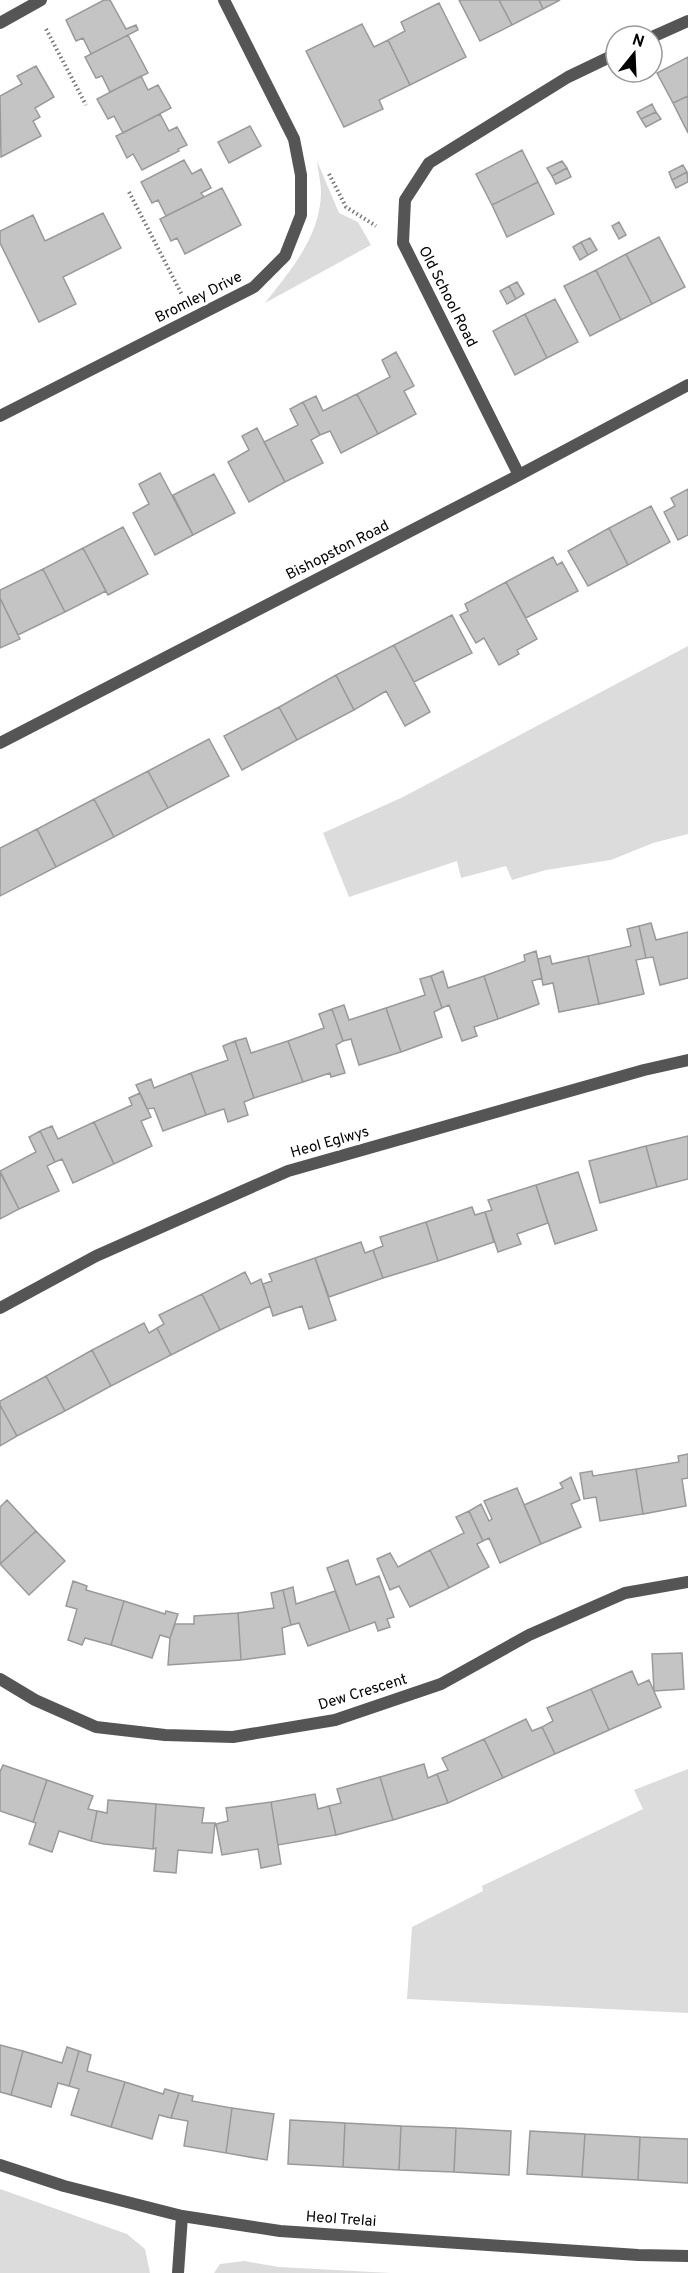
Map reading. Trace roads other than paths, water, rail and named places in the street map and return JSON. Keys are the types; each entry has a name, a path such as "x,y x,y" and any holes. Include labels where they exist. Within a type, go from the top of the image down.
{"street":[{"name":"Bromley Drive","path":"0,416 254,288 285,256 301,215 302,175 294,139 224,0"},
{"path":"0,23 37,2"},
{"path":"664,32 688,21"},
{"name":"Old School Road","path":"519,475 403,243 405,200 429,163 568,77 604,60"},
{"name":"Bishopston Road","path":"0,743 519,475 688,385"},
{"name":"Heol Eglwys","path":"0,1308 96,1256 288,1171 644,1070 688,1060"},
{"name":"Dew Crescent","path":"0,1679 35,1700 96,1727 165,1735 233,1737 335,1719 441,1684 529,1635 625,1593 688,1582"},
{"name":"Heol Trelai","path":"0,2165 64,2186 182,2216 280,2231 638,2255 688,2256"},
{"path":"178,2273 182,2216"}]}
